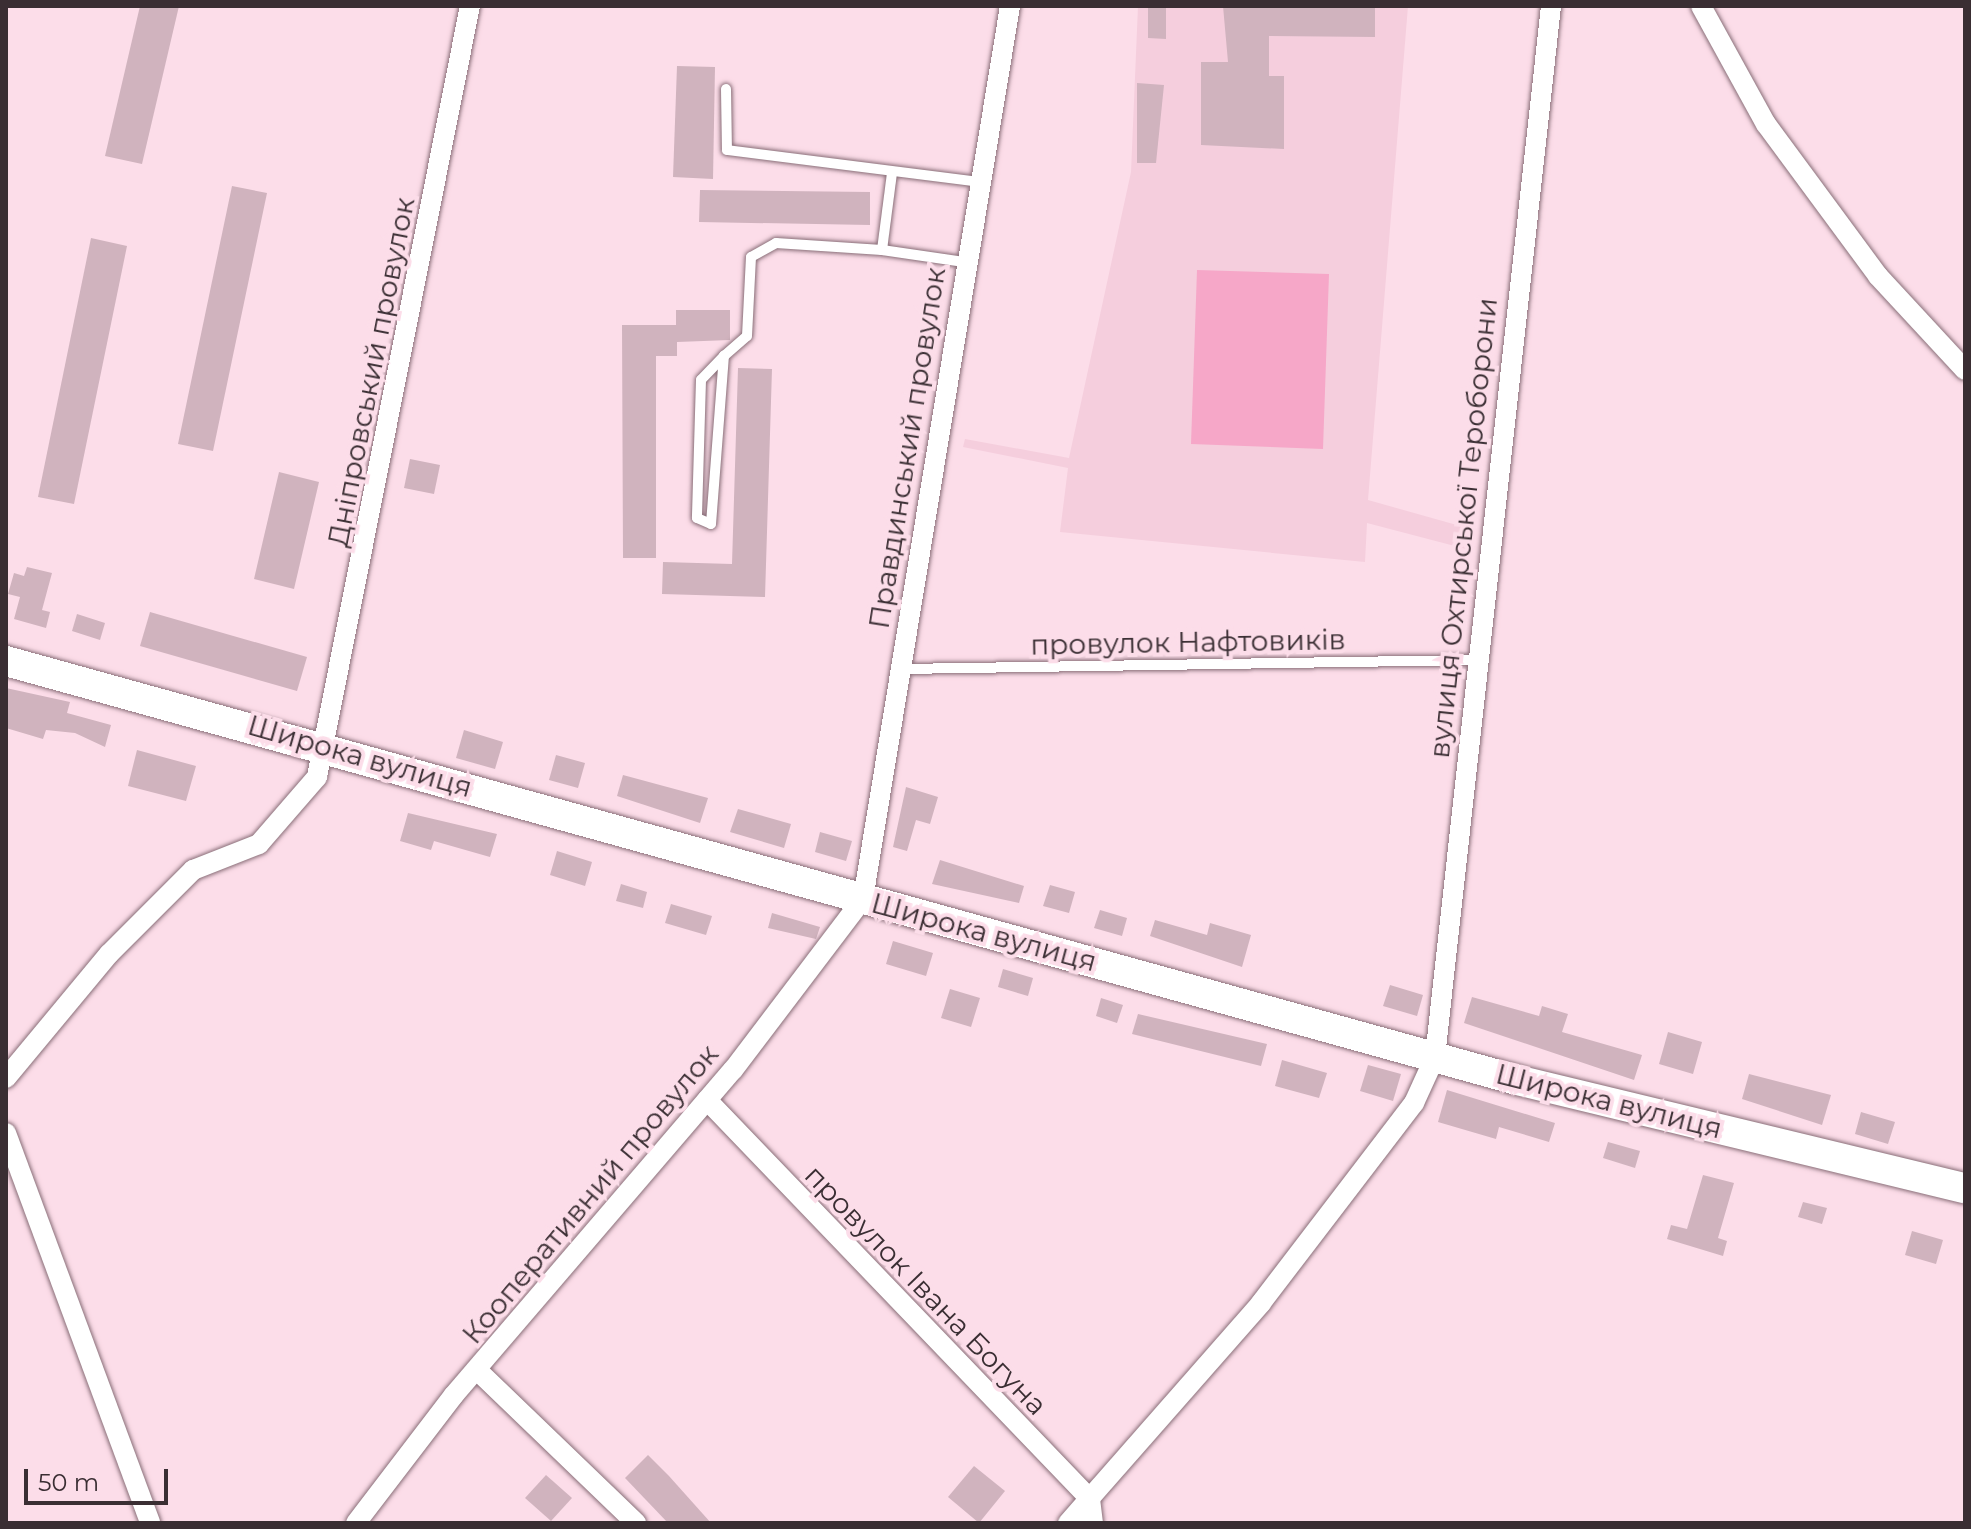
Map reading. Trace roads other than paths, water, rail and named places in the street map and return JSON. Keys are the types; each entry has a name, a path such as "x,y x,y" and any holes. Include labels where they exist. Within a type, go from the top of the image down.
{"street":[{"name":"Дніпровський провулок","path":"6,1078 109,954 193,870 259,844 317,777 327,748 470,6"},
{"name":"Правдинський провулок","path":"863,899 964,262 1010,6"},
{"name":"вулиця Охтирської Тероборони","path":"1068,1523 1261,1303 1414,1103 1435,1057 1551,6"},
{"path":"1701,6 1766,124 1878,276 1965,370"},
{"name":"Широка вулиця","path":"6,661 1435,1057 1965,1188"},
{"name":"Кооперативний провулок","path":"356,1523 477,1370 707,1100 863,899"},
{"name":"провулок Івана Богуна","path":"707,1100 1090,1499"},
{"path":"6,1133 150,1523"},
{"path":"477,1370 636,1523"},
{"path":"1090,1499 1093,1523"}],"lane":[{"path":"726,89 727,150 980,182"},
{"path":"882,250 892,173"},
{"path":"724,356 716,510 711,524 697,518 701,380 724,356 747,336 751,257 776,243 882,250 964,262"},
{"name":"провулок Нафтовиків","path":"901,669 1477,660"}]}
